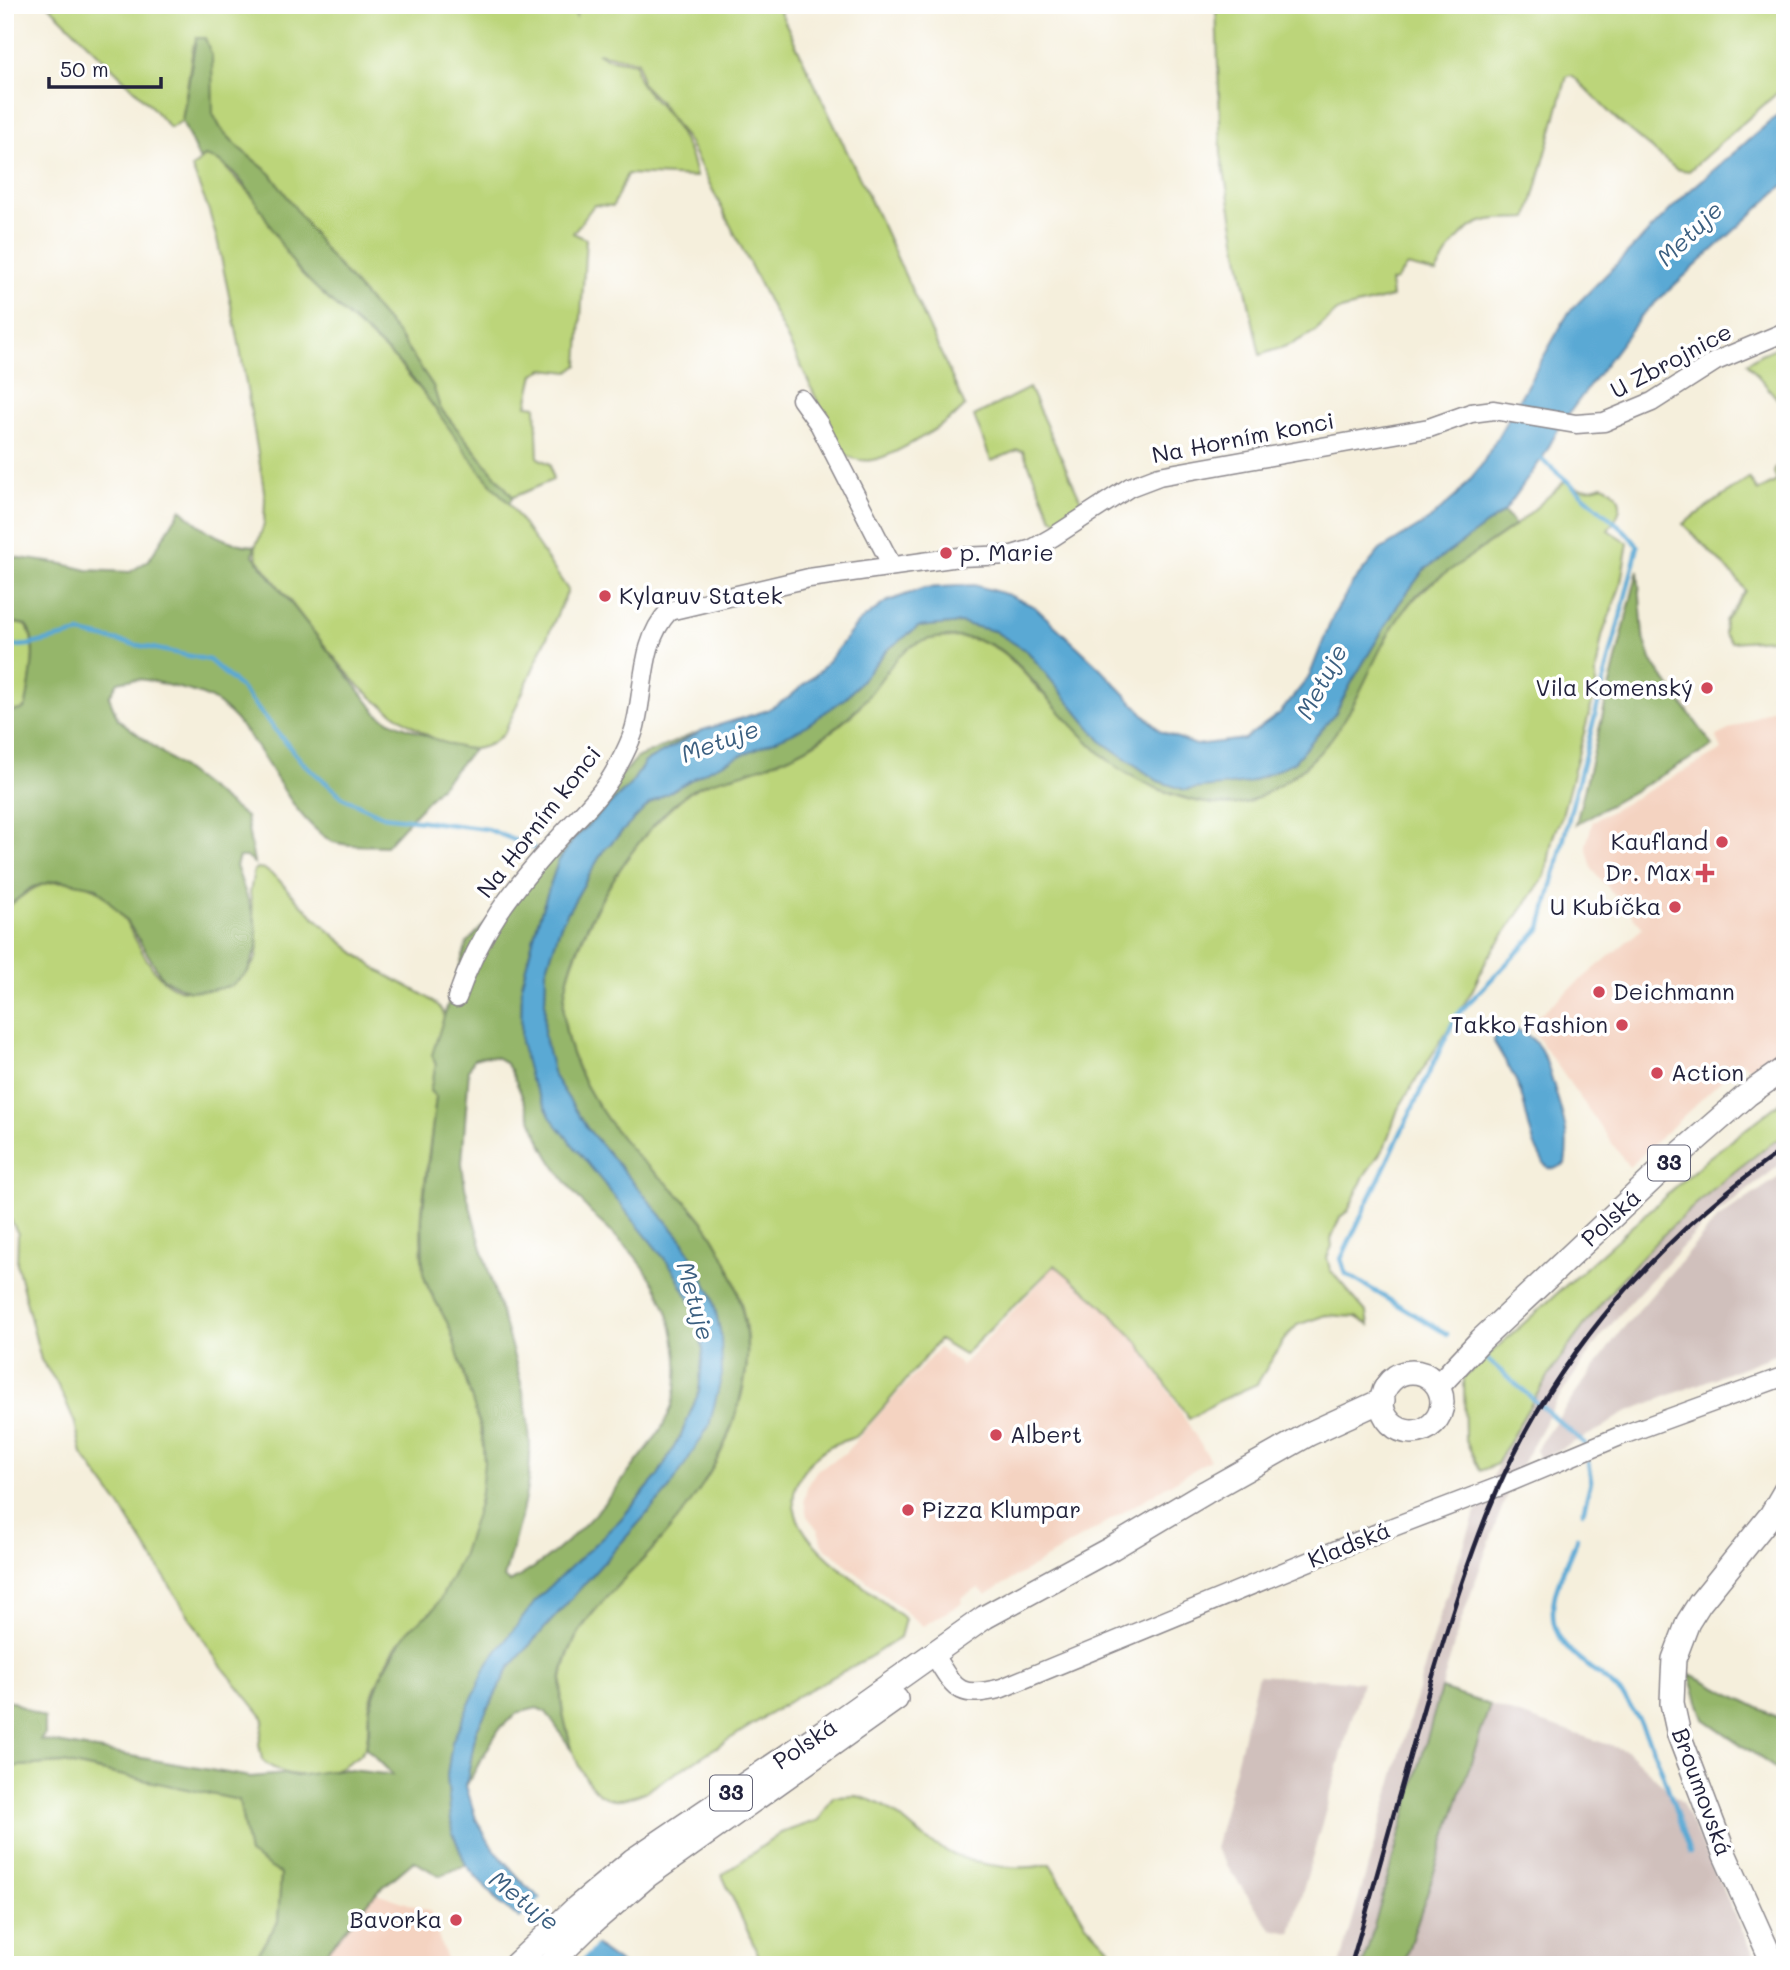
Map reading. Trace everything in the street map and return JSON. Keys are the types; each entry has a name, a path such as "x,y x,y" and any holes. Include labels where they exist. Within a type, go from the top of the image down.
{"main road":[{"name":"Polská","path":"1429,1380 1457,1348 1566,1260 1747,1095 1785,1068"},
{"path":"1407,1373 1429,1380 1442,1400 1442,1408 1435,1421 1416,1432 1402,1430 1384,1408 1384,1392 1394,1378 1407,1373"},
{"name":"Polská","path":"518,1962 577,1907 824,1752 936,1659 1112,1548 1309,1434 1384,1408"},
{"name":"Broumovská","path":"1773,1965 1724,1853 1688,1761 1672,1703 1674,1659 1688,1622 1700,1603 1771,1515 1785,1491"},
{"name":"Polská","path":"549,1965 592,1923 640,1868"}],"street":[{"name":"U Zbrojnice","path":"1494,410 1576,424 1604,422 1652,402 1716,361 1785,332"},
{"path":"801,399 819,424 892,566"},
{"name":"Na Horním konci","path":"457,999 478,947 508,897 614,774 636,724 656,625 669,611 809,578 959,557 1012,555 1032,549 1130,487 1159,476 1429,428 1471,413 1494,410"},
{"name":"Kladská","path":"936,1659 951,1684 965,1693 979,1694 1002,1688 1620,1436 1785,1376"}],"shaded area":[{"path":"1785,703 1785,1050 1752,1070 1741,1062 1629,1167 1528,1024 1643,928 1592,869 1586,845 1593,821 1722,750 1716,736"},
{"path":"1785,1134 1785,1161 1704,1224 1631,1301 1596,1343 1556,1402 1528,1453 1508,1492 1459,1627 1363,1965 1340,1965 1438,1620 1473,1520 1508,1443 1537,1391 1578,1330 1614,1286 1689,1208 1732,1172"},
{"path":"1785,1173 1785,1351 1626,1412 1602,1428 1539,1460 1536,1449 1619,1333 1717,1219"},
{"path":"1056,1265 1102,1305 1138,1342 1210,1460 986,1595 979,1588 961,1598 962,1603 923,1626 823,1546 818,1530 807,1516 804,1500 808,1484 817,1470 845,1453 939,1348 962,1366"},
{"path":"1258,1675 1362,1682 1291,1933 1271,1929 1215,1849"},
{"path":"1490,1705 1627,1751 1682,1803 1759,1965 1403,1965"},
{"path":"376,1893 430,1911 448,1965 315,1965"}],"green space":[{"path":"48,5 571,5 576,16 578,5 777,5 965,406 921,438 881,458 860,460 841,453 804,372 689,143 659,101 642,84 678,130 691,157 696,177 627,174 613,206 594,205 573,233 586,239 578,365 569,372 544,369 534,374 527,405 536,406 538,458 550,464 553,480 513,497 440,408 433,386 397,333 327,253 271,174 221,129 213,114 211,95 193,47 182,121 170,128","holes":["597,53 638,61 642,84 636,63 606,58"]},
{"path":"1216,5 1785,5 1785,86 1689,171 1676,169 1617,120 1572,75 1567,76 1528,218 1494,219 1471,227 1457,240 1436,273 1407,266 1396,280 1390,282 1392,297 1337,311 1314,332 1292,344 1260,355 1221,154"},
{"path":"196,38 205,38 212,57 213,114 221,129 271,174 327,253 397,333 433,386 440,408 513,497 509,503 479,470 396,360 298,269 247,188 235,174 221,163 205,156 199,159 182,121"},
{"path":"205,156 215,158 254,198 297,269 396,360 433,404 509,503 568,590 505,732 481,748 455,747 429,736 359,686 257,558 255,546 264,524 265,498 239,343 218,243 192,168"},
{"path":"1785,344 1785,408 1747,363"},
{"path":"1029,388 1085,509 1060,522 1052,518 1023,451 1018,450 991,461 974,416"},
{"path":"1785,464 1785,638 1731,642 1724,634 1725,621 1745,591 1738,580 1683,524 1749,478 1758,491 1777,481 1774,473 1776,467"},
{"path":"1566,480 1583,489 1603,485 1619,500 1617,517 1608,530 1628,543 1620,587 1602,636 1596,688 1561,819 1552,840 1545,876 1487,959 1472,991 1398,1109 1385,1146 1364,1176 1348,1211 1340,1217 1331,1239 1332,1246 1327,1257 1330,1270 1367,1313 1369,1325 1356,1317 1326,1315 1297,1325 1283,1341 1257,1384 1219,1401 1189,1419 1138,1342 1102,1305 1055,1265 964,1355 939,1340 859,1434 830,1446 817,1456 803,1472 795,1489 794,1506 799,1522 809,1537 835,1564 905,1619 900,1637 870,1657 801,1694 645,1792 627,1798 612,1799 598,1792 591,1786 578,1764 565,1722 561,1695 564,1670 571,1648 597,1608 667,1532 712,1470 737,1411 747,1358 747,1336 738,1292 721,1250 697,1214 623,1141 597,1105 576,1064 569,1043 564,1000 569,974 594,914 625,861 651,829 687,794 711,782 793,755 820,740 857,710 892,662 909,646 937,638 972,639 998,650 1064,714 1148,784 1170,794 1212,804 1239,803 1254,799 1303,769 1321,751 1336,732 1382,645 1406,607 1434,581 1513,527"},
{"path":"181,509 215,535 234,543 255,546 253,555 378,714 443,742 474,749 386,846 340,844 329,840 298,810 250,737 219,704 198,693 153,681 134,679 118,682 109,697 118,719 246,817 254,863 246,857 239,857 236,866 255,920 258,946 247,973 231,986 189,991 163,979 127,921 96,887 59,880 50,882 31,888 5,909 5,712 22,710 26,706 33,652 30,632 26,625 5,621 5,556 87,570 130,572 149,560"},
{"path":"1504,512 1515,525 1429,584 1401,614 1350,711 1319,753 1292,776 1252,801 1230,805 1200,802 1135,778 1096,749 1002,651 968,638 944,637 926,640 900,655 857,709 814,743 775,762 692,790 650,829 629,856 592,916 569,975 564,1001 565,1022 576,1064 597,1104 637,1156 692,1209 708,1228 719,1248 737,1290 744,1320 747,1356 745,1376 739,1403 724,1445 704,1483 665,1535 607,1596 581,1628 572,1646 564,1665 561,1701 572,1750 546,1712 537,1708 517,1713 499,1729 466,1786 476,1731 509,1668 670,1488 721,1335 712,1295 683,1241 587,1128 554,1076 544,1035 546,971 561,924 603,851 649,804 847,697 887,650 918,627 961,623 994,631 1029,652 1063,693 1158,781 1335,714 1398,605 1424,570"},
{"path":"1638,570 1643,635 1652,662 1713,746 1576,824"},
{"path":"5,621 25,625 32,641 33,652 26,706 22,710 5,712"},
{"path":"703,730 645,762 631,784 573,839 558,862 538,921 522,982 521,1042 629,1213 672,1268 694,1308 703,1350 699,1392 681,1435 657,1477 621,1519 452,1742 447,1776 452,1831 466,1865 439,1876 414,1861 376,1893 315,1965 250,1965 278,1922 281,1874 249,1854 239,1800 63,1763 5,1767 5,1698 45,1718 45,1734 40,1740 250,1777 286,1774 296,1776 342,1769 393,1775 366,1748 369,1710 381,1676 402,1639 433,1610 462,1556 480,1501 484,1463 482,1433 449,1326 423,1273 422,1217 436,1097 430,1091 436,1065 432,1055 467,943 638,757","holes":["489,1056 499,1059 510,1069 541,1142 564,1179 597,1219 633,1254 651,1278 670,1320 677,1365 671,1409 661,1429 618,1487 576,1533 544,1560 510,1582 504,1578 527,1488 530,1440 519,1375 479,1240 465,1187 462,1163 469,1069 474,1059"]},
{"path":"258,868 277,878 312,915 350,949 384,973 429,998 443,1014 444,1027 434,1061 436,1065 430,1091 436,1097 422,1206 423,1271 453,1335 484,1450 480,1498 462,1560 431,1613 412,1627 387,1663 371,1701 367,1743 361,1753 344,1765 308,1775 284,1772 262,1760 259,1744 264,1719 216,1659 120,1506 82,1454 75,1423 66,1402 41,1360 17,1265 18,1234 5,1208 5,909 31,890 47,883 78,883 96,889 111,901 142,952 165,981 179,989 194,989 247,973 256,959 258,946 250,893 254,870"},
{"path":"1785,1099 1785,1134 1696,1204 1620,1281 1554,1367 1497,1464 1480,1471 1465,1439 1464,1377 1708,1158"},
{"path":"1689,1673 1785,1721 1785,1775 1704,1719"},
{"path":"1441,1689 1490,1705 1403,1965 1363,1965"},
{"path":"63,1763 239,1800 249,1854 281,1874 278,1922 250,1965 5,1965 5,1767"},
{"path":"857,1796 884,1806 930,1842 957,1856 1004,1867 1050,1864 1086,1924 1126,1965 763,1965 722,1875 781,1833 819,1820 833,1797"}],"water":[{"name":"Metuje","path":"1785,109 1785,184 1643,314 1561,424 1545,454 1504,512 1424,570 1398,605 1335,714 1294,762 1248,783 1185,790 1158,781 1102,742 1028,652 994,631 961,623 918,627 887,650 847,697 801,729 710,769 649,804 603,851 561,924 546,971 544,1035 554,1076 587,1128 683,1241 712,1295 721,1335 722,1375 709,1426 670,1488 509,1668 476,1731 466,1786 476,1819 492,1847 525,1885 623,1965 589,1965 501,1905 466,1865 452,1831 447,1776 452,1742 488,1663 538,1598 621,1519 657,1477 681,1435 699,1392 703,1350 694,1308 672,1268 551,1118 530,1078 521,1042 522,982 538,921 558,862 573,840 631,784 645,762 703,730 765,711 788,698 820,671 858,623 886,602 924,588 974,585 1009,595 1035,607 1100,668 1160,731 1196,745 1244,739 1280,713 1309,677 1333,616 1352,584 1380,550 1429,520 1457,495 1481,466 1569,312 1687,193"},
{"path":"1512,1028 1532,1038 1543,1054 1550,1072 1564,1120 1567,1145 1565,1164 1554,1169 1548,1168 1537,1150 1520,1090 1494,1042 1497,1033"}],"pier":[{"path":"544,1896 598,1943 579,1962 518,1921"}],"waterway":[{"path":"1447,1334 1346,1274 1341,1259 1456,1016 1541,928 1638,546 1625,531 1538,456"},
{"path":"5,647 28,645 80,633 209,660 239,686 302,762 344,798 383,816 487,829 534,848"},
{"path":"1480,1353 1585,1444"},
{"path":"1583,1512 1591,1481 1588,1462"},
{"path":"1577,1537 1556,1589 1553,1611 1558,1635 1575,1655 1618,1691 1637,1716 1663,1774 1690,1853"}],"railway":[{"path":"1351,1965 1454,1607 1488,1511 1523,1438 1551,1389 1618,1298 1697,1218 1740,1181 1785,1148"}],"place":[{"name":"p. Marie","path":"946,553"},
{"name":"Kylaruv Statek","path":"605,596"},
{"name":"Vila Komenský","path":"1707,688"},
{"name":"Kaufland","path":"1722,842"},
{"name":"Dr. Max","path":"1705,873"},
{"name":"U Kubíčka","path":"1675,907"},
{"name":"Deichmann","path":"1599,992"},
{"name":"Takko Fashion","path":"1622,1025"},
{"name":"Action","path":"1657,1073"},
{"name":"Albert","path":"996,1435"},
{"name":"Pizza Klumpar","path":"908,1510"},
{"name":"Bavorka","path":"456,1920"}]}
